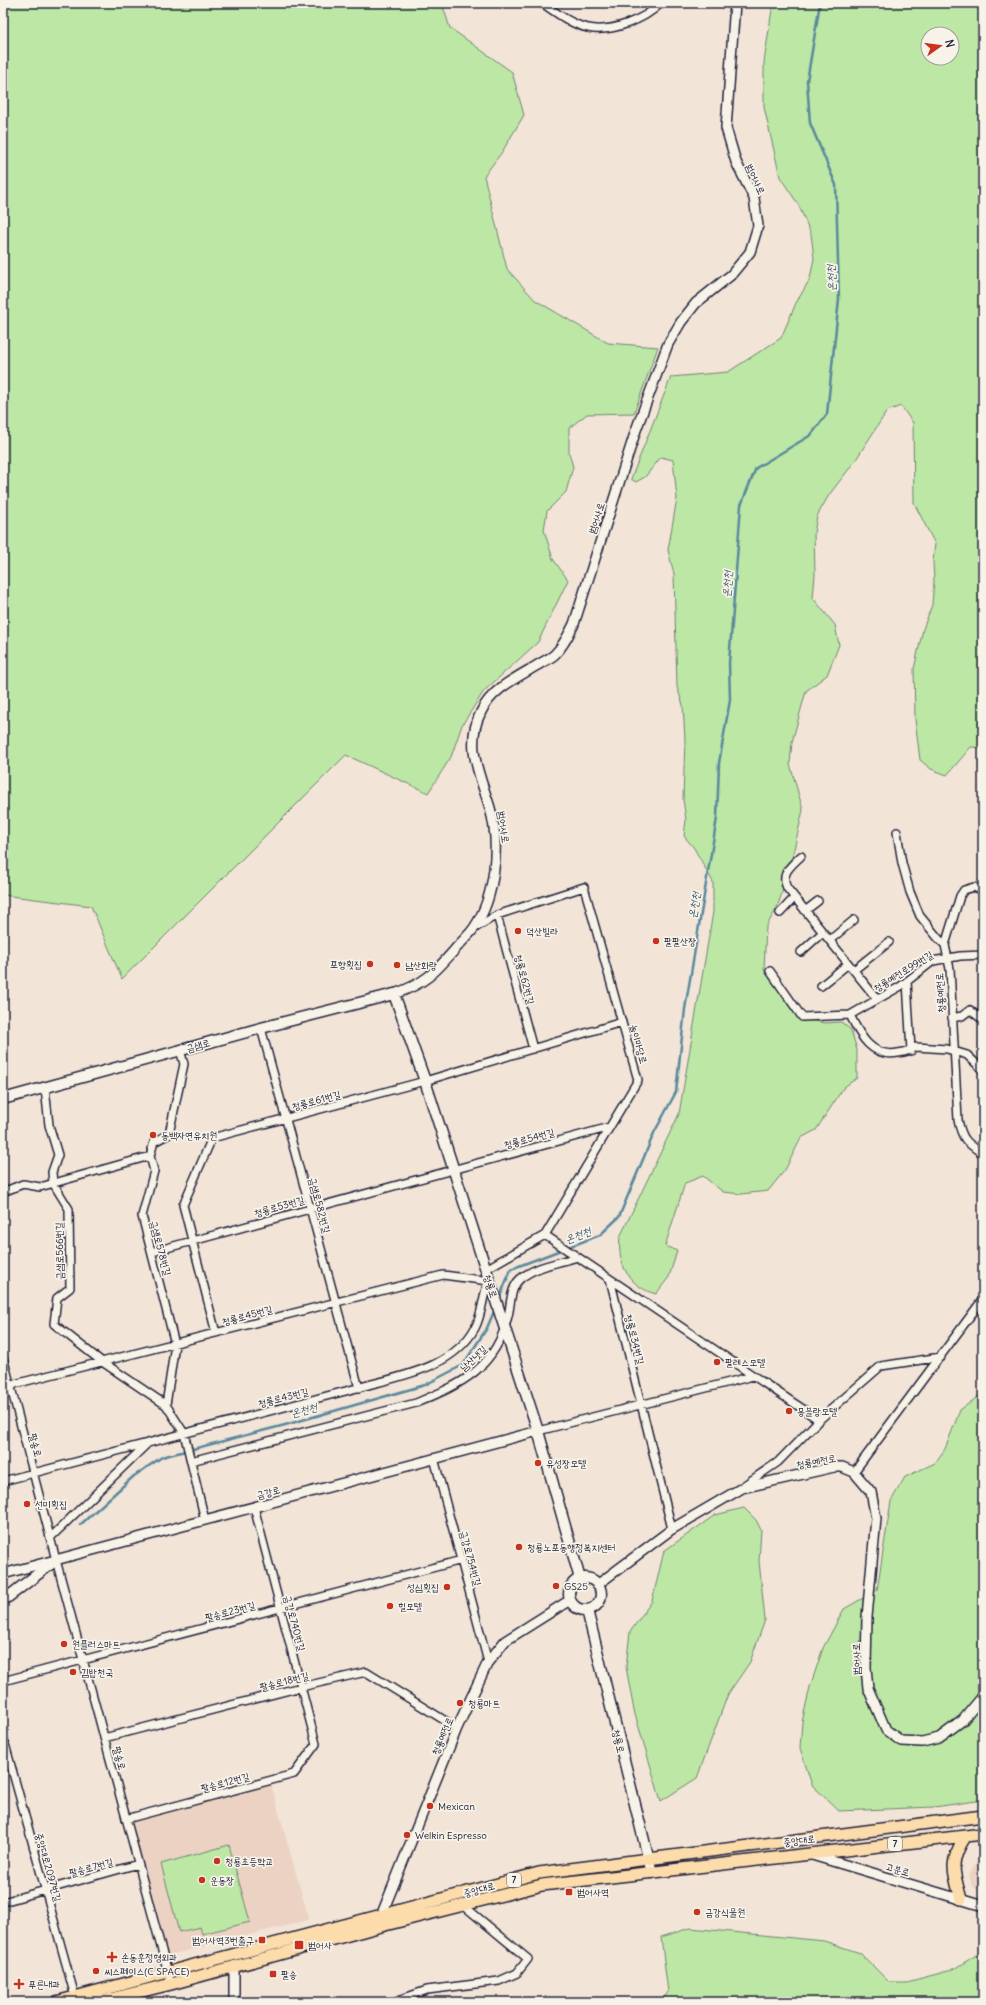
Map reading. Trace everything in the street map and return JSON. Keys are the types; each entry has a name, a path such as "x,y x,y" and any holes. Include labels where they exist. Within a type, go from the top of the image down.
{"main road":[{"name":"금샘로","path":"3,1099 261,1028 394,994"},
{"name":"청룡로","path":"394,994 425,1081 500,1311 538,1431 580,1579"},
{"path":"3,1599 8,1597 56,1560"},
{"path":"580,1579 590,1579 597,1584 600,1591 599,1601 592,1608 587,1610 577,1608 570,1600 569,1595 572,1585 580,1579"},
{"name":"청룡로","path":"587,1610 652,1873"},
{"name":"중앙대로","path":"98,2002 169,1979 381,1916 539,1873 983,1816"},
{"name":"중앙대로","path":"56,2002 76,2000 234,1966 542,1885 983,1834"},
{"path":"961,1899 953,1872 956,1851 965,1837"}],"street":[{"path":"542,3 586,28 601,29 630,22 653,11 661,3"},
{"name":"범어사로","path":"394,994 418,985 431,976 474,928 484,907 493,878 496,846 490,809 474,761 473,735 481,711 498,690 556,654 566,640 574,624 636,430 668,344 681,322 696,303 732,276 750,252 758,226 754,198 736,162 726,128 735,3"},
{"name":"청룡예전로","path":"897,832 902,863 910,892 920,916 945,945 950,969 958,1120 961,1135 967,1144 983,1154"},
{"path":"801,856 784,874 784,881 794,898 877,999"},
{"name":"놀이마당로","path":"474,928 497,915 584,887 638,1080 545,1235 486,1269"},
{"path":"945,945 960,896 964,890 974,887 983,891"},
{"path":"780,913 794,898"},
{"path":"805,911 818,901"},
{"name":"청룡로62번길","path":"497,915 532,1049"},
{"path":"830,940 854,920"},
{"path":"801,952 823,932"},
{"path":"854,970 888,942"},
{"name":"청룡예전로99번길","path":"770,971 802,1017 850,1015 907,981 933,961 983,955"},
{"path":"821,986 848,964"},
{"path":"907,981 911,1051"},
{"path":"952,1018 962,1016 970,1010 983,1020"},
{"path":"850,1015 856,1028 866,1042 879,1052 888,1055 911,1051 916,1047 954,1050 967,1055 983,1070"},
{"path":"425,1081 622,1022"},
{"name":"금샘로582번길","path":"261,1028 359,1388"},
{"path":"3,1192 23,1184 40,1187 150,1156 154,1142 169,1134 184,1064 180,1050"},
{"name":"청룡로61번길","path":"192,1241 183,1205 212,1138 425,1081"},
{"path":"45,1088 49,1125 58,1155 52,1172 53,1183"},
{"name":"청룡로54번길","path":"453,1169 610,1128"},
{"name":"금샘로578번길","path":"150,1156 154,1171 142,1216 175,1344 166,1405"},
{"name":"청룡로53번길","path":"152,1252 453,1169"},
{"name":"금샘로566번길","path":"53,1183 68,1209 70,1228 70,1288 58,1298 54,1324 101,1361 166,1405"},
{"path":"545,1235 819,1420"},
{"path":"192,1241 216,1333"},
{"name":"남산냇길","path":"191,1459 408,1405 448,1390 475,1372 495,1351 505,1328 513,1290 520,1279 539,1269 577,1257"},
{"name":"청룡로45번길","path":"7,1386 101,1361 175,1344 335,1301 444,1275 490,1281"},
{"name":"청룡로34번길","path":"610,1279 672,1529"},
{"name":"청룡로43번길","path":"3,1481 359,1388 416,1372 436,1364 451,1354 464,1342 475,1327 485,1290 490,1281"},
{"path":"854,1472 983,1299"},
{"path":"742,1488 778,1462 819,1420 881,1366 940,1357"},
{"name":"팔송로","path":"3,1358 7,1386 33,1473 169,1979"},
{"path":"538,1431 753,1376"},
{"path":"166,1405 184,1433 205,1520"},
{"name":"금강로","path":"3,1574 538,1431"},
{"path":"50,1538 148,1443"},
{"name":"금강로754번길","path":"434,1458 488,1662"},
{"name":"청룡예전로","path":"597,1584 672,1529 742,1488 834,1467 842,1467 854,1472"},
{"name":"범어사로","path":"854,1472 871,1492 876,1518 867,1617 866,1668 868,1688 886,1730 900,1741 922,1742 939,1738 963,1720 983,1696"},
{"name":"금강로740번길","path":"254,1507 316,1744"},
{"name":"팔송로23번길","path":"3,1681 462,1560"},
{"name":"청룡예전로","path":"381,1916 457,1728 488,1662 505,1640 570,1600"},
{"name":"팔송로18번길","path":"104,1738 301,1687 366,1672 457,1728"},
{"name":"중앙대로2097번길","path":"3,1737 76,2000"},
{"name":"팔송로12번길","path":"126,1819 294,1774 316,1744"},
{"name":"고분로","path":"806,1854 983,1906"},
{"name":"팔송로7번길","path":"3,1902 138,1864"},
{"path":"393,2002 427,1990 499,1981 517,1973 523,1966 528,1959 463,1905"},
{"path":"234,1966 234,2002"}],"shaded area":[{"name":"청룡초등학교","path":"271,1784 309,1920 166,1956 155,1903 152,1902 130,1820"},
{"path":"983,1851 983,1892 972,1887 969,1875"}],"green space":[{"path":"3,3 442,3 450,28 512,72 524,115 502,152 484,176 507,269 535,300 608,343 658,347 634,413 587,414 569,428 569,453 573,467 566,492 547,511 544,530 553,559 568,580 538,642 484,691 462,725 451,757 428,793 346,755 122,979 91,906 3,895"},
{"path":"773,3 983,3 983,748 971,747 947,775 931,769 920,760 915,719 914,669 923,629 932,605 935,544 914,503 913,423 901,406 887,411 855,461 829,495 817,516 814,533 815,575 813,598 835,625 839,645 827,675 806,691 792,742 790,764 803,810 789,871 777,908 766,927 764,970 797,1017 824,1023 841,1022 851,1030 857,1050 857,1078 844,1087 816,1130 801,1138 785,1170 768,1191 741,1194 723,1192 703,1176 685,1183 665,1246 677,1251 669,1277 656,1294 639,1286 627,1273 621,1256 620,1237 679,1114 713,912 713,882 694,848 684,836 686,820 683,799 685,740 683,705 677,687 674,574 668,550 677,498 673,460 661,457 645,477 636,482 631,479 671,377 728,372 781,338 796,303 810,279 814,258 811,234 798,204 780,177 764,107 764,62"},
{"path":"983,1393 983,1800 934,1807 839,1811 812,1785 800,1748 802,1722 810,1687 823,1648 844,1609 877,1590 891,1501 905,1477 935,1463 945,1449 960,1410"},
{"path":"744,1508 756,1520 761,1530 759,1561 765,1620 750,1662 728,1694 697,1778 661,1801 634,1711 626,1667 630,1632 652,1601 664,1551 715,1515"},
{"name":"운동장","path":"229,1845 250,1922 202,1934 200,1927 179,1932 161,1864"},
{"path":"690,1928 824,1941 860,1953 889,1982 907,1982 952,1970 983,1951 983,2002 661,2002 668,1992 661,1937"}],"waterway":[{"name":"온천천","path":"499,1299 511,1269 600,1235 619,1217 654,1133 676,1092 685,1009 717,818 719,763 730,700 729,663 741,505 756,468 811,435 827,414 839,299 836,185 810,123 807,81 820,3"},
{"name":"온천천","path":"80,1525 134,1476 162,1457 285,1425 425,1385 463,1365 487,1328 495,1309"}],"place":[{"name":"덕산빌라","path":"518,931"},
{"name":"팔팔산장","path":"656,941"},
{"name":"포항횟집","path":"370,964"},
{"name":"남산화랑","path":"397,965"},
{"name":"동백자연유치원","path":"153,1135"},
{"name":"팔레스모텔","path":"717,1362"},
{"name":"몽블랑모텔","path":"789,1411"},
{"name":"유성장모텔","path":"538,1463"},
{"name":"선미횟집","path":"27,1504"},
{"name":"청룡노포동행정복지센터","path":"519,1547"},
{"name":"GS25","path":"556,1586"},
{"name":"성심횟집","path":"447,1587"},
{"name":"힐모텔","path":"390,1606"},
{"name":"원플러스마트","path":"64,1644"},
{"name":"김밥천국","path":"73,1672"},
{"name":"청룡마트","path":"460,1703"},
{"name":"Mexican","path":"430,1806"},
{"name":"Welkin Espresso","path":"407,1835"},
{"name":"청룡초등학교","path":"217,1861"},
{"name":"운동장","path":"202,1880"},
{"name":"범어사역","path":"569,1892"},
{"name":"금강식물원","path":"697,1912"},
{"name":"범어사역3번출구","path":"262,1940"},
{"name":"범어사","path":"299,1945"},
{"name":"손동훈정형외과","path":"112,1957"},
{"name":"씨스페이스(C SPACE)","path":"96,1971"},
{"name":"팔송","path":"273,1974"},
{"name":"푸른내과","path":"19,1984"}]}
